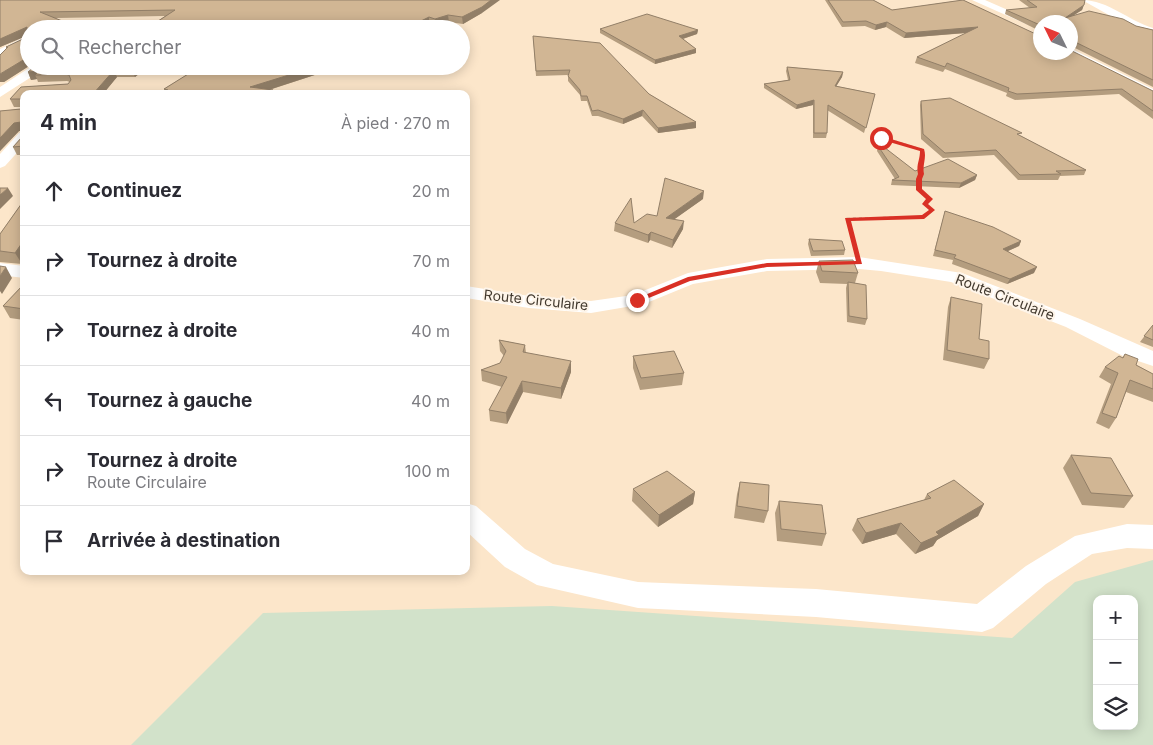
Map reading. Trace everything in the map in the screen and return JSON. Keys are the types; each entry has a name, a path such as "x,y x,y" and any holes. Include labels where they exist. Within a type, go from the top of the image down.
{"street":[{"path":"977,0 1030,22"},
{"path":"1087,0 1138,27 1153,31"},
{"path":"965,1 1033,33"},
{"path":"0,53 20,43"},
{"path":"1078,55 1153,94"},
{"path":"2,91 27,75"},
{"path":"73,80 78,75"},
{"path":"2,91 32,88"},
{"path":"0,163 20,140"},
{"name":"Route Circulaire","path":"470,293 529,302 591,307 637,300 688,279 767,265 860,263 955,277 1073,323 1131,352 1153,359"},
{"path":"0,269 20,272"},
{"path":"470,518 515,558 547,576 638,595 816,603 982,618 1036,575 1085,544 1127,536 1153,537"}],"path":[{"path":"860,263 847,219 924,217 932,210 925,204 930,199 919,190 921,174 919,165 923,157 922,150 881,138"}],"green space":[{"path":"1153,560 1153,745 131,745 263,613 552,606 1012,638 1075,582"}],"building":[{"path":"0,0 491,0 462,17 448,15 435,19 429,17 423,20 160,20 175,10 40,12 60,20 20,20 20,30 0,39"},
{"path":"828,0 873,0 892,10 963,0 1033,33 1033,60 1078,60 1078,54 1153,91 1153,111 1122,89 1017,94 1008,91 1009,88 947,63 945,67 917,57 978,27 906,33 887,22 876,25 866,21 843,22"},
{"path":"1027,0 1085,0 1084,5 1069,15 1033,15 1033,22 1006,10 1037,7"},
{"path":"1089,11 1123,19 1136,26 1153,30 1153,80 1078,43 1078,15 1075,15"},
{"path":"647,14 698,30 679,36 696,49 655,60 600,29"},
{"path":"533,36 600,43 649,94 696,122 658,128 643,110 623,119 598,110 592,111 587,96 581,96 580,90 568,76 570,70 536,71"},
{"path":"20,40 20,62 0,74 0,55 8,47 6,47"},
{"path":"787,67 843,72 835,86 875,94 866,128 828,105 827,133 814,133 814,100 797,105 764,84 790,80"},
{"path":"69,75 110,75 96,90 20,90 20,99 10,99 21,87 68,84 71,80"},
{"path":"187,75 289,75 250,87 273,90 164,89"},
{"path":"950,98 1022,133 1017,134 1086,170 1056,171 1061,174 1020,175 996,150 945,153 923,134 921,101"},
{"path":"20,109 20,122 14,123 0,138 0,111"},
{"path":"20,139 20,146 13,147"},
{"path":"880,144 915,171 948,159 977,175 961,183 892,180 899,177 878,146"},
{"path":"665,178 704,191 666,218 684,221 673,240 651,232 648,235 615,223 631,198 634,223 647,214 657,216"},
{"path":"0,188 8,188 0,195"},
{"path":"20,206 20,246 15,253 0,251 0,234"},
{"path":"945,211 993,227 1021,241 1003,249 1037,267 1010,279 954,258 956,255 935,250"},
{"path":"809,239 842,241 845,250 813,251"},
{"path":"853,260 858,273 822,271 819,261"},
{"path":"0,266 6,267 0,276"},
{"path":"848,282 866,285 867,319 849,316"},
{"path":"20,288 20,308 3,306"},
{"path":"951,297 982,304 979,339 989,341 989,359 947,350"},
{"path":"1153,325 1153,340 1144,336"},
{"path":"499,340 525,345 523,352 571,361 561,388 522,381 506,413 489,410 507,377 481,370 500,363 506,351"},
{"path":"674,351 684,373 641,378 633,356"},
{"path":"1125,354 1138,359 1136,365 1153,374 1153,389 1130,380 1116,418 1102,413 1118,373 1105,367 1119,356 1123,358"},
{"path":"1071,455 1111,458 1133,496 1091,493"},
{"path":"667,471 695,492 659,515 633,489"},
{"path":"954,480 984,504 936,532 939,535 921,543 901,523 866,533 857,519 931,498 927,494"},
{"path":"740,482 769,485 768,511 737,506"},
{"path":"779,501 822,505 826,534 781,529"}],"route":[{"path":"637,300 688,279 767,265 860,263 847,219 924,217 932,210 925,204 930,199 919,190 921,174 919,165 923,157 922,150 881,138"}]}
